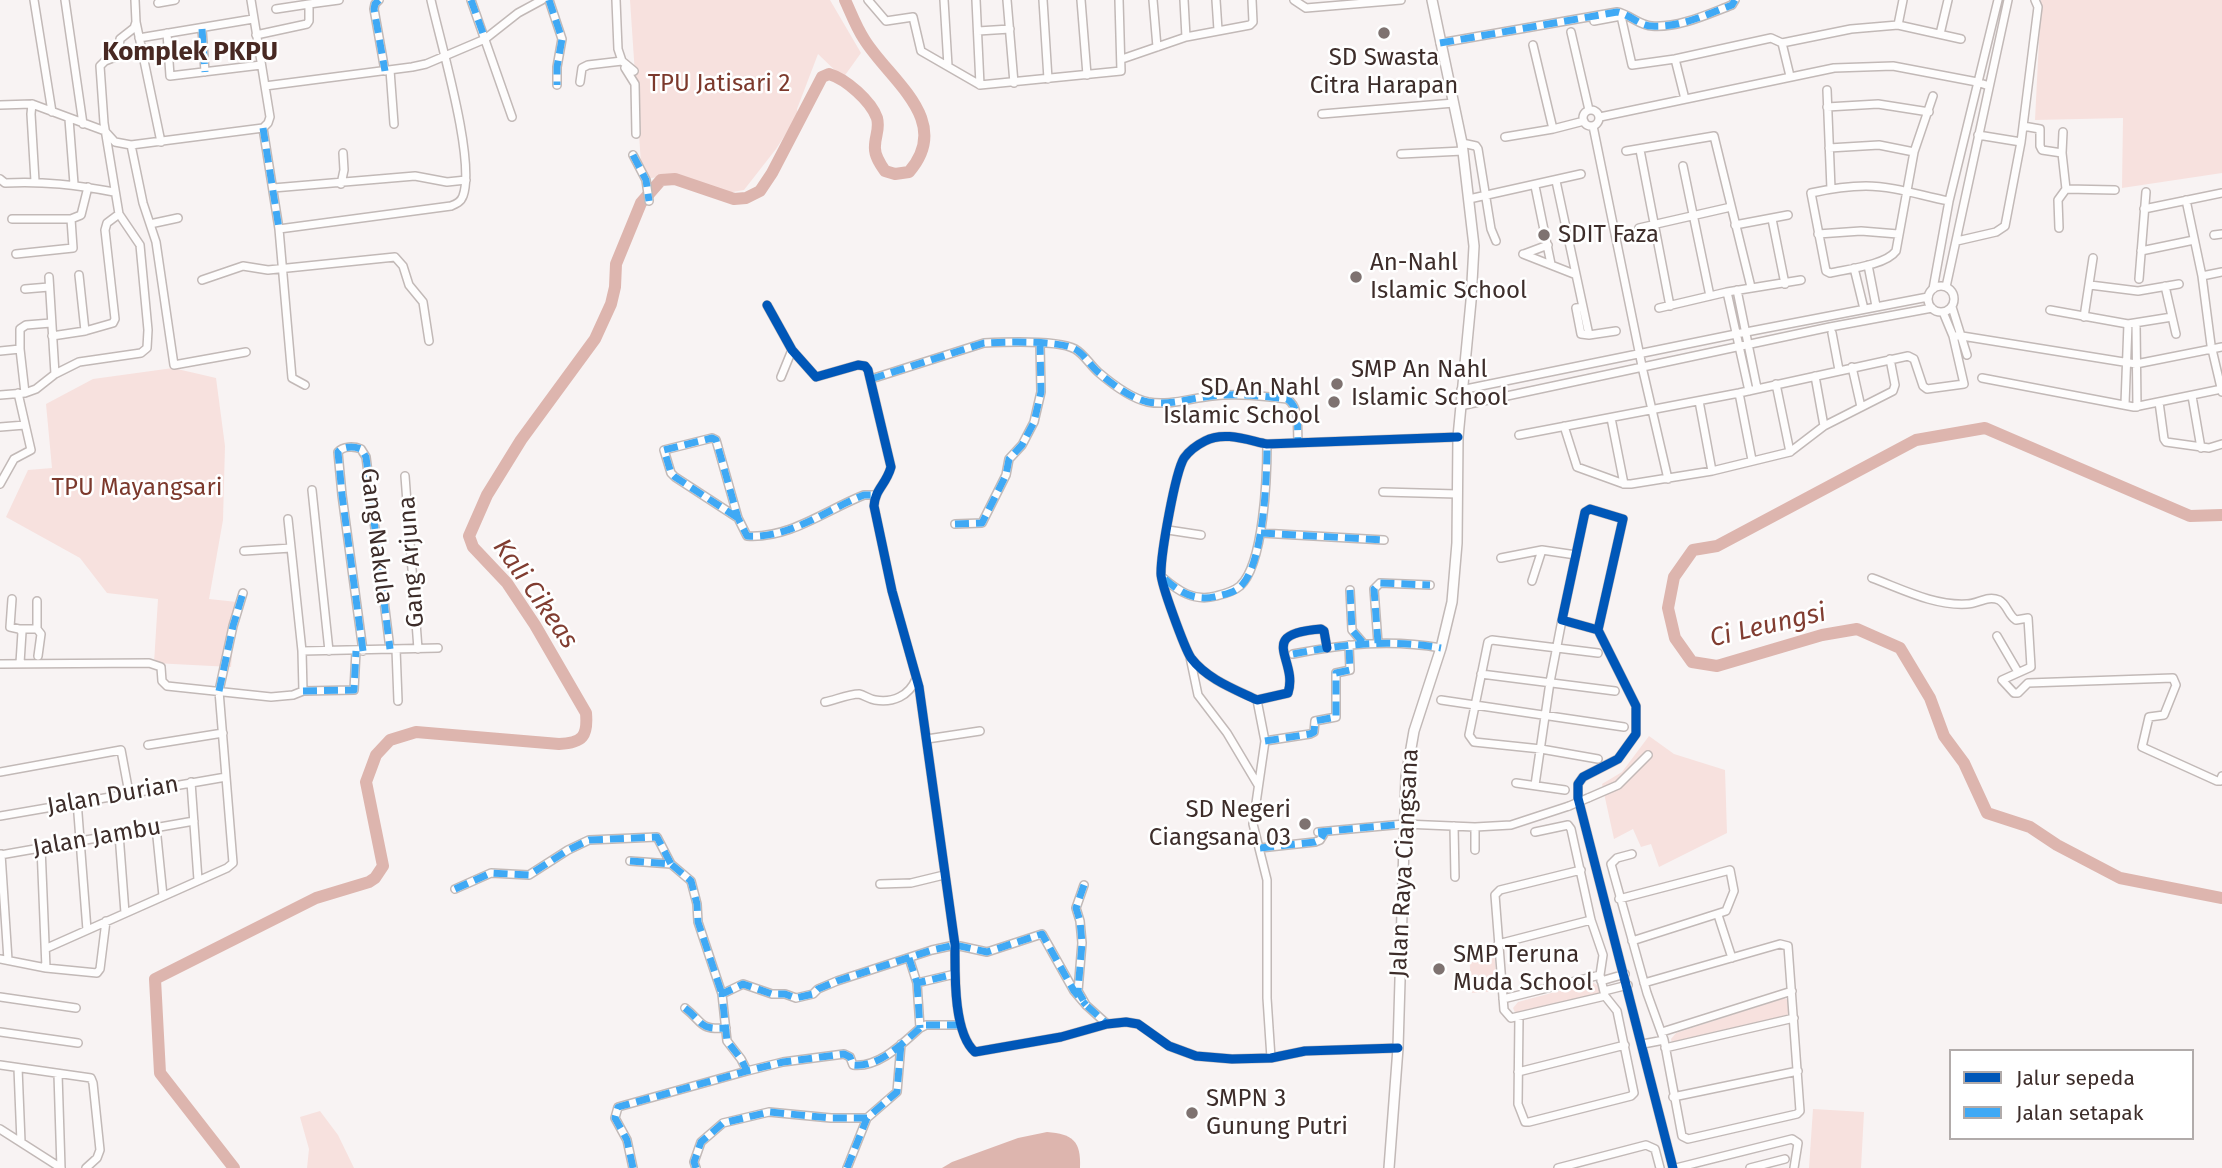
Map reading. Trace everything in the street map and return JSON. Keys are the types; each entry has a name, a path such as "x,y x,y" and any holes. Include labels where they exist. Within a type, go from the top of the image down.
{"main road":[{"name":"Jalan Raya Ciangsana","path":"1389,1168 1398,1048 1408,752 1441,648 1453,588 1458,437 1474,246 1462,147 1432,0"}],"street":[{"path":"34,0 52,112"},
{"path":"65,0 83,124"},
{"path":"135,0 136,22 161,142"},
{"path":"158,3 175,0"},
{"path":"0,105 32,104 69,120 105,131 116,142 131,145 263,128 270,117 251,0"},
{"path":"276,9 340,0"},
{"path":"379,0 374,4 374,9 388,71 394,124"},
{"path":"279,229 451,206 463,197 466,180 464,152 430,0"},
{"path":"471,0 512,117"},
{"path":"265,86 419,66 485,39 518,13 542,0"},
{"path":"549,0 562,39 557,85"},
{"path":"616,0 618,49 635,84 636,134"},
{"path":"868,0 886,21 913,17 920,49 980,85 1119,72 1122,68 1119,0"},
{"path":"944,0 948,66"},
{"path":"976,0 980,85"},
{"path":"1007,0 1014,83"},
{"path":"1043,0 1048,79"},
{"path":"1081,0 1087,75"},
{"path":"1153,0 1157,47"},
{"path":"1184,0 1186,37"},
{"path":"1216,0 1218,30"},
{"path":"1122,59 1186,37 1252,24 1252,0"},
{"path":"1294,0 1306,8 1401,0"},
{"path":"1440,43 1617,12 1626,13 1652,26 1687,21 1732,5 1735,0"},
{"path":"1898,25 1903,0"},
{"path":"1940,34 1948,0"},
{"path":"1932,309 1928,298 1933,289 1949,201 1998,0"},
{"path":"1946,287 2008,0"},
{"path":"1957,241 1996,232 2005,226 2021,142 2038,7 2035,0"},
{"path":"256,35 306,24 309,21 309,4"},
{"path":"1594,21 1621,16 1632,65 1675,59 1771,38 1783,43 1851,29 1898,25 1961,39"},
{"path":"139,38 253,19"},
{"path":"0,395 21,393 48,383 55,374 79,362 141,353 147,348 148,330 140,245 119,214 114,192 105,131 100,66 118,56 120,40 134,28 136,22"},
{"path":"202,29 205,72"},
{"path":"978,31 1010,29"},
{"path":"167,33 170,75 261,65"},
{"path":"1571,33 1589,110"},
{"path":"1783,43 1790,76"},
{"path":"1533,45 1553,129"},
{"path":"1675,59 1685,99"},
{"path":"580,82 582,68 588,65 623,63 634,71"},
{"path":"1600,117 1815,70 1879,64 1989,86"},
{"path":"1827,90 1831,189"},
{"path":"1933,96 1914,152 1905,192 1894,254 1868,265 1830,273 1826,271 1811,193 1868,186 1905,192 1949,201"},
{"path":"1322,114 1454,103"},
{"path":"32,104 30,114 35,181"},
{"path":"1827,107 1878,104 1929,112"},
{"path":"1593,126 1584,121 1584,114 1589,110 1596,111 1600,117"},
{"path":"1593,126 1600,117"},
{"path":"69,120 74,184"},
{"path":"1505,137 1584,121"},
{"path":"1593,126 1642,368 1668,479"},
{"path":"2023,126 2040,129 2042,150 2062,153"},
{"path":"263,128 279,229 292,378 305,385"},
{"path":"2059,228 2058,200 2066,189 2062,153 2063,132"},
{"path":"1978,135 2021,142"},
{"path":"1626,151 1714,136 1751,288"},
{"path":"131,145 138,184 156,242 174,365 246,352"},
{"path":"1829,148 1879,145 1914,152"},
{"path":"1401,154 1476,146 1496,241"},
{"path":"1640,150 1670,306"},
{"path":"341,184 343,153"},
{"path":"634,155 646,180 649,201"},
{"path":"1683,166 1710,296"},
{"path":"1469,199 1581,174"},
{"path":"273,188 415,176 447,182 466,180"},
{"path":"0,179 5,183 35,181 74,184 114,192"},
{"path":"1556,181 1583,307 1576,308 1581,334 1616,331"},
{"path":"1535,186 1551,264"},
{"path":"12,219 71,219 81,215 89,187"},
{"path":"2066,189 2115,190"},
{"path":"2139,279 2146,192"},
{"path":"2144,209 2222,193"},
{"path":"1982,378 2137,407 2222,391 2186,200"},
{"path":"1639,228 1731,207"},
{"path":"52,336 109,325 115,319 106,230 107,223 119,214"},
{"path":"1735,225 1788,215"},
{"path":"150,223 178,218"},
{"path":"16,254 73,248 71,219"},
{"path":"1772,219 1784,284"},
{"path":"1818,234 1861,231 1898,233"},
{"path":"2141,251 2194,240"},
{"path":"1548,246 1523,254 1574,274"},
{"path":"202,280 246,266 268,270 395,257 403,266 409,285 423,302 429,341"},
{"path":"2084,317 2093,258"},
{"path":"1868,265 1876,306"},
{"path":"1854,268 1864,309"},
{"path":"2202,276 2222,272"},
{"path":"79,275 85,331"},
{"path":"50,277 55,374"},
{"path":"1658,308 1737,290 1801,280"},
{"path":"2090,285 2138,292 2179,284"},
{"path":"2165,286 2176,334"},
{"path":"24,289 50,287"},
{"path":"1933,289 1946,287 1952,292 1955,299 1952,307 1966,355"},
{"path":"1737,290 1748,344 1753,389"},
{"path":"1727,292 1738,346 1753,389"},
{"path":"1461,390 1876,306 1928,298"},
{"path":"767,305 792,350 816,377 861,365 868,370 871,379 891,467 888,480 874,495 874,506 892,592 917,678 955,944 955,974 961,1025 971,1048 975,1052 1126,1022 1138,1024 1169,1046 1196,1056 1271,1058 1306,1051 1398,1048"},
{"path":"1460,405 1748,344 1932,309 1943,312 1952,307"},
{"path":"2050,310 2132,324 2172,317"},
{"path":"1519,435 1739,393 1912,356 1923,386 1927,389 1964,384 1953,336 1943,312"},
{"path":"0,484 14,459 31,450 21,393 19,332 22,326 51,323"},
{"path":"2132,324 2132,364 2137,407"},
{"path":"1832,333 1839,370"},
{"path":"1953,336 2132,364 2222,346"},
{"path":"871,379 984,343 1040,344 1075,349 1098,371 1133,397 1149,402 1249,395 1292,401 1296,409 1298,441"},
{"path":"955,524 982,523 1006,475 1009,459 1022,445 1034,422 1041,392 1040,344"},
{"path":"0,351 20,349"},
{"path":"781,377 792,350"},
{"path":"1564,426 1577,467 1624,484 1712,471 1790,453 1824,426 1895,390 1890,359"},
{"path":"2125,404 2132,364"},
{"path":"1852,368 1861,407"},
{"path":"1815,376 1824,426"},
{"path":"1776,384 1790,453"},
{"path":"1739,393 1752,460"},
{"path":"2192,396 2201,448"},
{"path":"1699,401 1712,471"},
{"path":"2160,402 2165,441 2201,448 2214,448 2222,444"},
{"path":"1611,418 1624,484"},
{"path":"0,427 25,425"},
{"path":"1258,785 1234,744 1198,695 1190,656 1160,575 1177,479 1184,458 1194,448 1219,436 1267,444 1458,437"},
{"path":"738,518 675,477 671,473 664,450 712,438 716,440 738,518 747,536 764,537 800,526 864,495 874,495"},
{"path":"1160,575 1186,595 1208,598 1232,592 1242,585 1249,574 1261,533 1267,480 1267,444"},
{"name":"Gang Nakula","path":"359,651 338,452 343,448 357,447 366,457 393,649"},
{"name":"Gang Arjuna","path":"405,476 418,649"},
{"path":"312,490 329,651"},
{"path":"1383,492 1457,494"},
{"path":"1535,785 1556,648 1588,510 1621,516 1623,519 1598,630 1636,706 1636,734 1618,759 1583,777 1578,784 1578,798 1674,1168 1793,1139 1798,1143 1794,1168"},
{"path":"288,519 302,651 303,691"},
{"path":"1168,530 1201,535"},
{"path":"1261,533 1384,540"},
{"path":"244,551 291,548"},
{"path":"1502,558 1542,550 1576,555"},
{"path":"1532,581 1542,550"},
{"path":"1872,578 1946,603 1966,604 1987,599 1999,600 2016,620 2028,618 2031,665 2002,680 2015,693 2028,682 2174,678 2176,685 2164,715 2149,717 2142,747 2217,782 2222,776"},
{"path":"1378,643 1376,585 1430,585"},
{"path":"1350,590 1352,631 1364,644"},
{"path":"47,948 233,863 219,691 243,593"},
{"path":"12,599 10,627 37,629"},
{"path":"37,601 37,629 41,638 38,656"},
{"path":"1562,620 1598,630"},
{"path":"19,629 22,632 20,663"},
{"path":"1190,656 1206,674 1258,701 1288,693 1290,689 1283,652 1286,638 1292,633 1321,629 1324,631 1327,648"},
{"path":"1997,636 2018,672"},
{"path":"1598,653 1492,640 1486,646 1469,734 1474,742 1541,749 1598,759"},
{"path":"1293,654 1349,645 1398,642 1441,648"},
{"path":"1265,741 1310,734 1314,732 1314,722 1336,717 1336,673 1350,670 1349,645"},
{"path":"302,651 438,648"},
{"path":"393,649 398,701"},
{"path":"0,664 149,663 161,667 162,681 167,686 271,697 303,691 354,690 359,651"},
{"path":"1481,674 1615,691"},
{"path":"825,702 859,694 875,700 904,696 912,689 917,678"},
{"path":"1441,700 1624,727"},
{"path":"1258,701 1265,741 1253,824 1267,880 1267,998 1271,1058"},
{"path":"926,739 980,731"},
{"path":"148,745 223,733"},
{"path":"0,772 121,750 129,793"},
{"path":"1259,848 1315,842 1320,840 1322,832 1404,824 1475,827 1511,825 1569,806 1618,785 1648,755"},
{"name":"Jalan Durian","path":"0,816 226,776"},
{"path":"191,782 198,880"},
{"path":"1516,783 1565,790"},
{"path":"77,801 87,930"},
{"name":"Jalan Jambu","path":"1,855 194,821"},
{"path":"1519,1017 1518,1104 1522,1119 1529,1122 1630,1096 1634,1088 1625,1045 1617,1011 1604,993 1600,978 1602,955 1591,920 1571,829 1568,825 1535,832"},
{"path":"1454,826 1455,877"},
{"path":"156,827 163,896"},
{"path":"1475,827 1475,850"},
{"path":"119,834 125,913"},
{"path":"455,889 491,873 529,875 589,840 657,837 671,864 691,881 698,922 722,994 727,1041 747,1071"},
{"path":"41,848 46,968"},
{"path":"1632,854 1617,858 1611,864 1619,900 1644,983 1664,1040 1682,1136 1688,1139 1797,1114 1801,1108 1788,946 1780,944 1644,983"},
{"path":"1,855 4,960 46,968 97,973 100,969 106,921"},
{"path":"630,861 671,864"},
{"path":"1581,870 1500,890 1495,895 1504,1010 1511,1018 1519,1017 1628,985"},
{"path":"1619,900 1730,870 1734,891 1729,906 1718,915 1632,941"},
{"path":"880,884 911,883 944,875"},
{"path":"1084,885 1076,908 1082,943 1078,991 1086,1005"},
{"path":"1718,915 1731,958"},
{"path":"1498,944 1591,920"},
{"path":"722,994 743,984 772,994 785,994 796,998 813,994 837,981 955,944 987,952 1042,934 1074,991 1107,1024"},
{"path":"909,958 917,983 920,1028"},
{"path":"917,983 955,974"},
{"path":"1503,999 1625,974"},
{"path":"1664,1040 1792,991"},
{"path":"0,998 76,1008"},
{"path":"685,1007 703,1027 709,1030 726,1028"},
{"path":"1643,1044 1794,1018"},
{"path":"633,1168 627,1140 615,1118 618,1107 783,1062 844,1054 850,1057 853,1065 860,1066 885,1056 920,1028 961,1025"},
{"path":"0,1031 78,1043"},
{"path":"847,1168 867,1118 897,1092 901,1044"},
{"path":"1518,1072 1625,1045"},
{"path":"0,1065 91,1078 100,1150 97,1158 86,1168"},
{"path":"18,1068 21,1142"},
{"path":"1673,1097 1798,1071"},
{"path":"58,1074 61,1168"},
{"path":"696,1168 694,1162 701,1142 723,1123 769,1112 831,1118 867,1118"},
{"path":"0,1129 61,1168"},
{"path":"1558,1168 1646,1145 1655,1149 1660,1168"},
{"path":"1750,1168 1785,1159"}],"green space":[{"name":"TPU Jatisari 2","path":"630,0 830,0 861,53 843,78 818,54 797,109 798,115 744,190 727,193 678,175 642,179"},
{"path":"2041,0 2222,0 2222,173 2122,188 2123,118 2035,120"},
{"name":"TPU Mayangsari","path":"173,368 216,378 225,446 223,520 209,599 237,602 231,667 154,663 158,599 107,593 80,558 6,517 28,470 52,468 46,404 93,379"},
{"path":"1649,736 1674,754 1725,770 1727,833 1659,867 1651,844 1641,847 1633,829 1614,839 1602,784 1622,772"},
{"path":"1493,943 1498,991 1472,993 1468,945"},
{"path":"1592,982 1599,986 1599,994 1517,1017 1513,1008 1518,1002"},
{"path":"1784,998 1788,1000 1789,1016 1672,1044 1671,1039 1676,1033"},
{"path":"1813,1109 1864,1112 1861,1168 1809,1168"},
{"path":"320,1111 338,1135 354,1168 307,1168 309,1149 300,1117"}],"shaded area":[{"path":"1047,1132 1069,1137 1074,1141 1079,1151 1080,1168 942,1168 1018,1138"}],"waterway":[{"name":"Kali Cikeas","path":"234,1168 160,1073 155,979 316,898 375,878 383,866 366,782 376,755 390,740 416,732 559,744 579,740 585,733 586,713 535,625 507,583 473,547 469,536 487,495 521,440 595,339 611,304 616,264 641,203 661,180 675,179 734,199 746,198 760,191 822,77 829,74 857,92 874,111 878,126 875,153 885,171 895,174 909,172 921,153 924,135 921,118 913,101 864,39 845,0"},
{"name":"Ci Leungsi","path":"2222,515 2190,516 1985,428 1916,440 1717,546 1693,550 1674,577 1668,608 1675,638 1692,662 1717,666 1822,635 1857,629 1900,648 1930,698 1944,736 1964,763 1987,813 2030,827 2057,845 2120,878 2222,898"}],"marked path":[{"path":"379,0 374,9 385,71"},
{"path":"471,0 485,39"},
{"path":"549,0 562,39 557,85"},
{"path":"1440,43 1617,12 1648,25 1673,25 1732,5 1735,0"},
{"path":"202,29 205,72"},
{"path":"263,128 279,229"},
{"path":"633,155 646,180 649,201"},
{"path":"871,379 984,343 1056,344 1075,349 1115,386 1148,402 1231,395 1287,399 1296,412 1298,441"},
{"path":"955,524 982,523 1006,475 1009,459 1022,445 1034,422 1041,392 1040,344"},
{"path":"738,518 675,477 671,473 664,450 712,438 716,440 738,518 747,536 778,533 864,495 875,495"},
{"path":"1165,579 1183,592 1203,598 1228,593 1242,585 1249,573 1260,538 1267,444"},
{"path":"363,651 338,452 349,447 361,449 366,457 390,649"},
{"path":"1261,533 1384,540"},
{"path":"1378,643 1374,589 1380,583 1430,585"},
{"path":"1350,590 1352,630 1364,644"},
{"path":"219,691 243,593"},
{"path":"1293,654 1367,644 1441,648"},
{"path":"1265,741 1310,734 1314,732 1315,721 1336,717 1336,673 1350,670 1349,645"},
{"path":"303,691 354,690 356,651"},
{"path":"1318,832 1404,824"},
{"path":"1260,848 1315,842 1320,840 1325,832"},
{"path":"455,889 491,873 529,875 589,840 657,837 671,864"},
{"path":"630,861 671,864 691,881 698,922 722,994"},
{"path":"1084,885 1076,908 1082,943 1078,991 1086,1005 1107,1024"},
{"path":"961,1025 926,1025 881,1059 863,1065 853,1065 850,1057 844,1054 783,1062 747,1071 727,1041 722,994 743,984 772,994 785,994 796,998 813,994 837,981 932,950 955,945 987,952 1042,934 1074,991 1086,1005"},
{"path":"909,958 917,983 955,974"},
{"path":"917,983 920,1028"},
{"path":"685,1008 706,1027 726,1028"},
{"path":"696,1168 694,1162 701,1142 723,1123 769,1112 831,1118 867,1118 897,1092 901,1044"},
{"path":"633,1168 627,1140 615,1118 618,1107 747,1071"},
{"path":"847,1168 867,1118"}],"cycle path":[{"path":"767,305 792,350 816,377 858,365 865,366 868,370 891,467 876,495 874,506 892,591 919,687 955,945 959,1017 968,1043 975,1052 1126,1022 1138,1024 1169,1046 1196,1056 1271,1058 1305,1051 1398,1048"},
{"path":"1327,648 1324,631 1321,629 1289,636 1284,642 1290,681 1288,693 1257,700 1213,678 1191,658 1173,616 1161,573 1169,514 1184,458 1202,443 1220,437 1236,437 1267,444 1458,437"},
{"path":"1598,630 1562,620 1585,512 1590,509 1623,519 1598,630 1636,706 1636,734 1618,759 1583,777 1578,784 1578,798 1673,1168"}],"place":[{"name":"SD Swasta Citra Harapan","path":"1384,33"},
{"name":"SDIT Faza","path":"1544,235"},
{"name":"An-Nahl Islamic School","path":"1356,277"},
{"name":"SMP An Nahl Islamic School","path":"1337,384"},
{"name":"SD An Nahl Islamic School","path":"1334,402"},
{"name":"SD Negeri Ciangsana 03","path":"1305,824"},
{"name":"SMP Teruna Muda School","path":"1439,969"},
{"name":"SMPN 3 Gunung Putri","path":"1192,1113"}],"district":[{"name":"Komplek PKPU","path":"190,53"}]}
